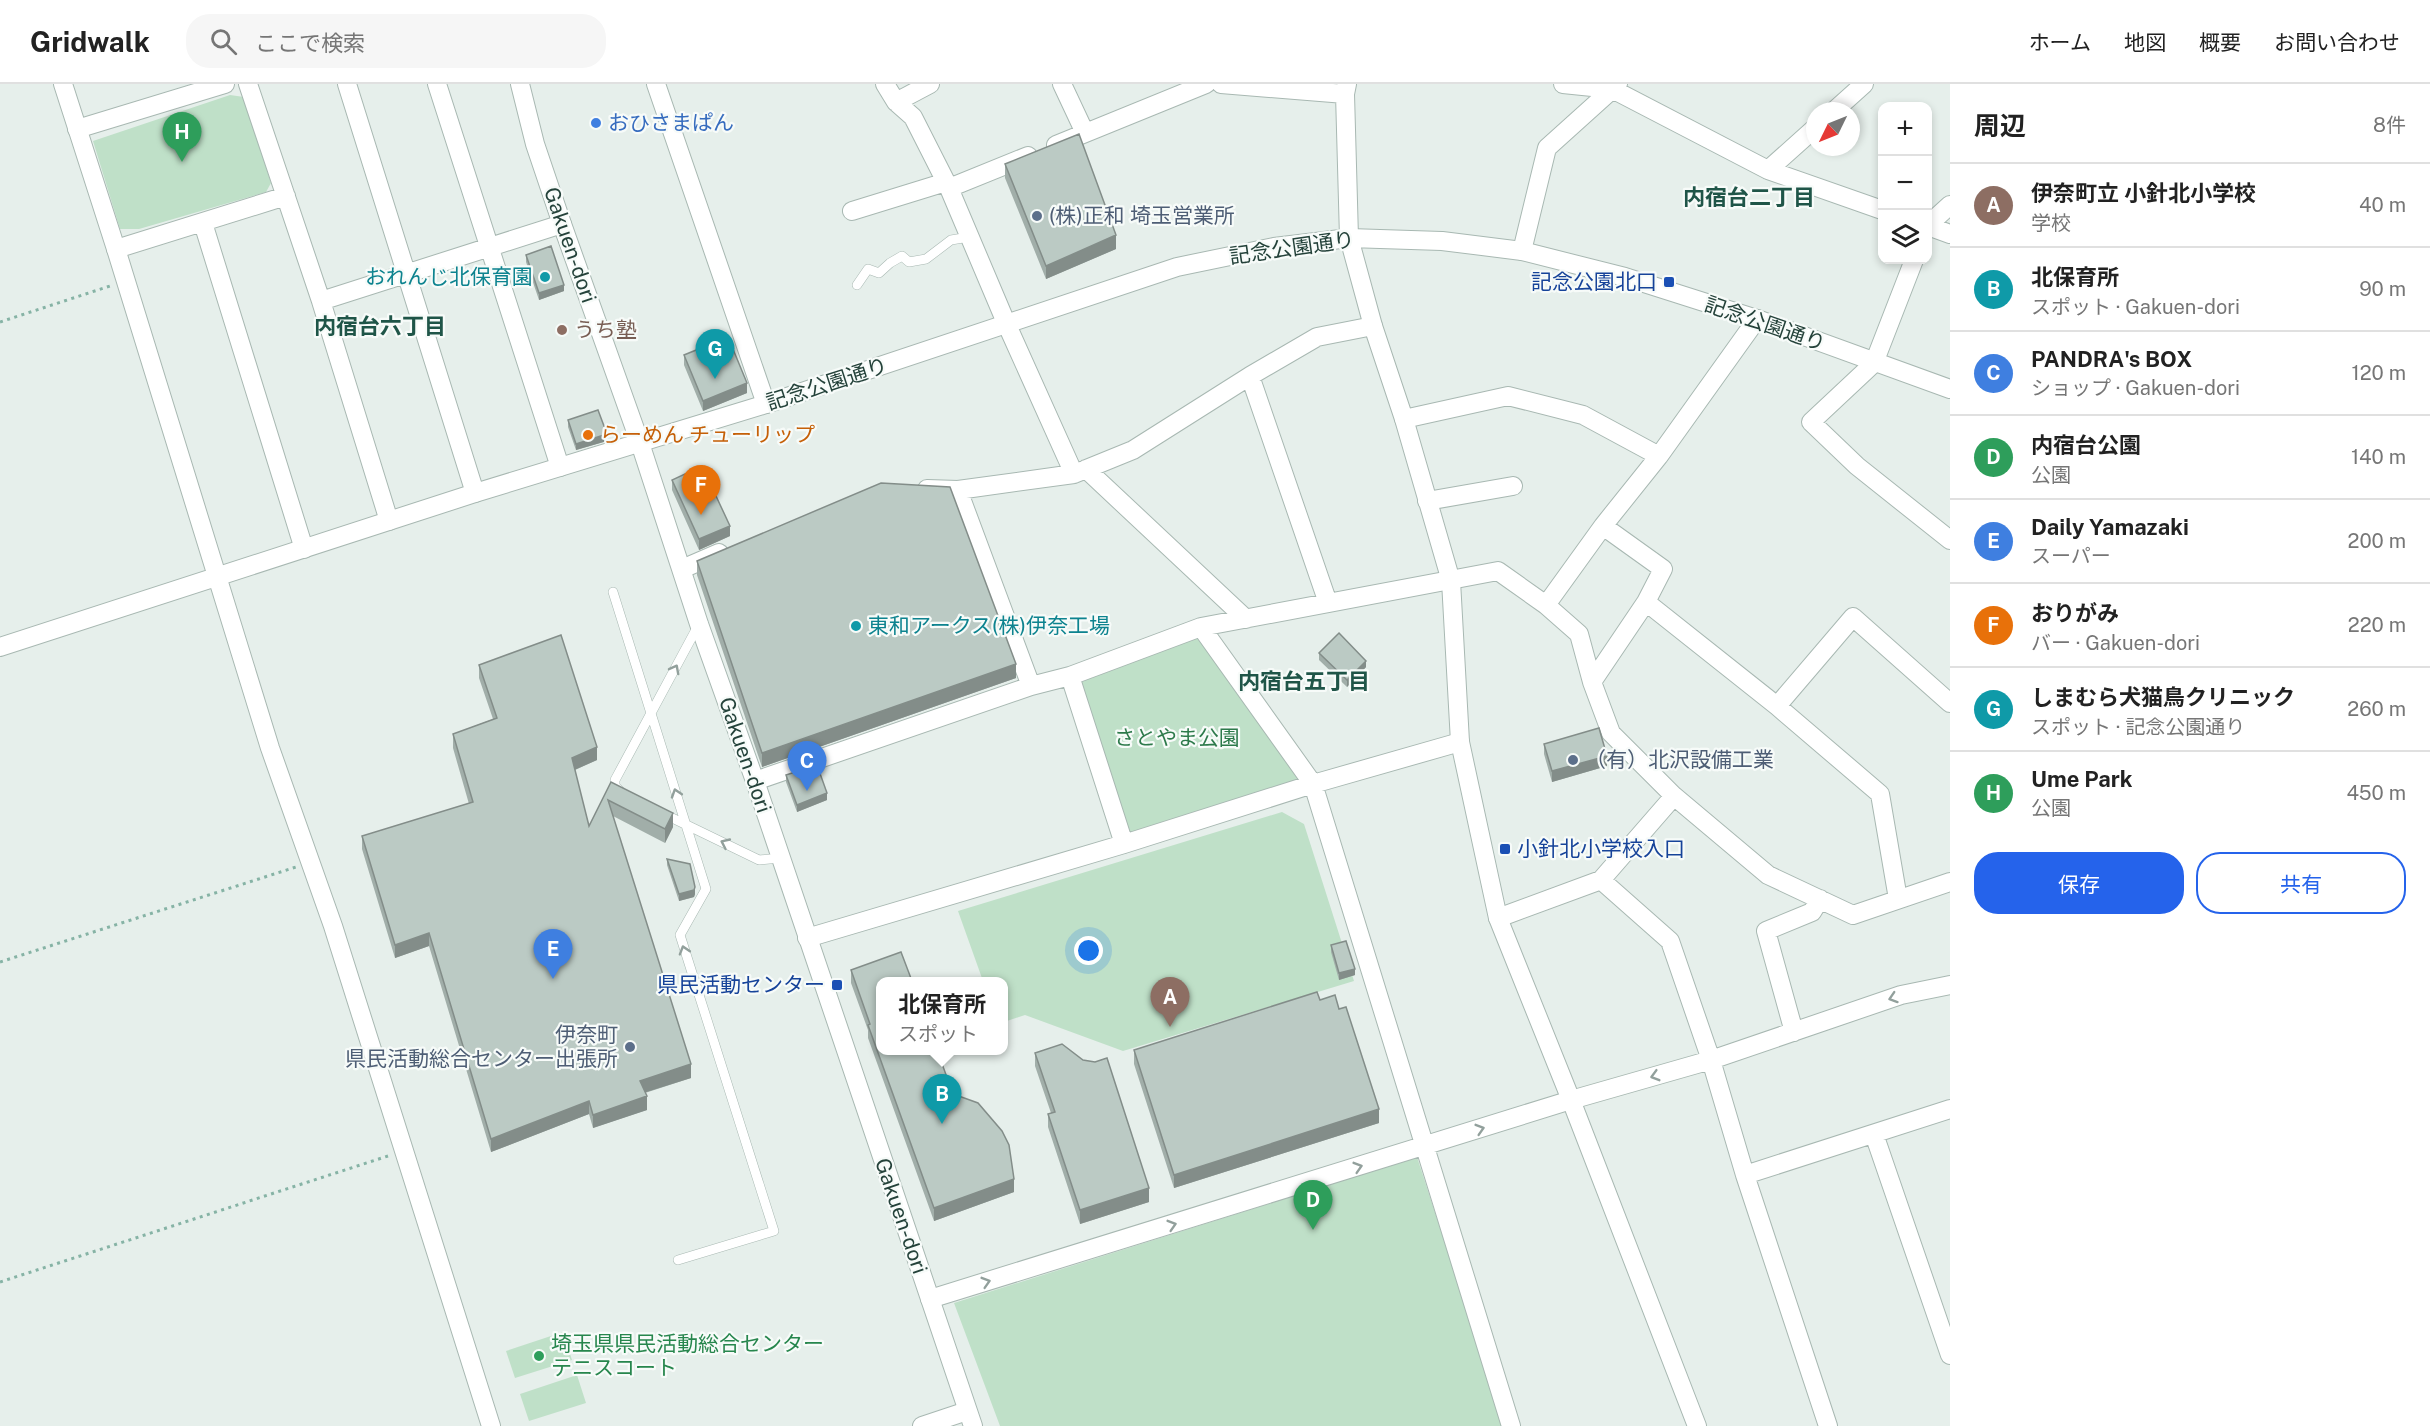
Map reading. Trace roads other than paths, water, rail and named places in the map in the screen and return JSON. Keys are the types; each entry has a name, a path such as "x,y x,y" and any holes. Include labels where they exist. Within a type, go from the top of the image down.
{"street":[{"path":"63,84 270,748 312,862 491,1426"},
{"path":"77,129 225,84"},
{"path":"248,84 321,301 389,521"},
{"path":"347,84 475,493"},
{"path":"437,84 560,467"},
{"name":"Gakuen-dori","path":"520,84 535,144 640,443 699,624 755,782 970,1419"},
{"path":"656,84 766,404"},
{"path":"885,84 896,102 913,117 947,185 1007,326 1080,471 1246,619"},
{"path":"896,102 930,84"},
{"path":"1062,84 1085,133"},
{"path":"852,211 947,185 1206,84"},
{"path":"1221,84 1346,89 1349,238 1373,326 1404,419 1451,581 1460,742 1497,918 1572,1100 1696,1426"},
{"path":"1563,84 1615,86 1768,170 1878,209"},
{"path":"1844,102 1864,84"},
{"path":"1522,250 1547,148 1615,86"},
{"path":"1768,170 1806,136"},
{"path":"116,249 286,196"},
{"path":"1932,221 1950,205"},
{"path":"203,223 304,549"},
{"path":"321,301 562,224"},
{"path":"1932,227 1950,234"},
{"name":"記念公園通り","path":"0,647 475,493 766,404 1007,326 1177,267 1274,247 1349,238 1442,241 1522,250 1625,277 1757,320 1950,389"},
{"path":"1912,264 1874,363 1811,422 1857,466 1950,540"},
{"path":"1546,605 1659,456 1757,320"},
{"path":"906,488 958,490 1080,471 1133,450 1250,376 1317,337 1373,326"},
{"path":"1250,376 1328,603"},
{"path":"1404,419 1508,396 1583,415 1659,456"},
{"path":"1427,501 1513,486"},
{"path":"958,490 1032,686"},
{"path":"1592,682 1646,602 1663,569 1604,526"},
{"path":"682,569 737,546"},
{"path":"755,782 1032,686 1070,676 1201,627 1498,571 1546,605 1579,634 1592,682 1611,733 1674,796 1768,875 1853,915 1950,882"},
{"path":"1646,602 1777,706 1880,794 1898,899"},
{"path":"1777,706 1852,617 1950,703"},
{"path":"1201,627 1313,784 1511,1426"},
{"path":"1070,676 1124,844"},
{"path":"807,938 1124,844 1313,784 1460,742"},
{"path":"1497,918 1601,880 1674,796"},
{"path":"1601,880 1670,941 1711,1060 1745,1175 1828,1426"},
{"path":"1794,1032 1766,931 1812,912 1820,899"},
{"path":"930,1299 1572,1100 1711,1060 1901,996 1950,985"},
{"path":"1745,1175 1950,1109"},
{"path":"1874,1134 1945,1326 1950,1355"},
{"path":"922,1426 970,1419"}],"lane":[{"path":"856,285 868,269 879,273 902,256 909,262 926,259 951,240 969,237"},
{"path":"613,592 706,889 680,935 774,1231 678,1260"},
{"path":"630,797 620,793 615,786 615,780 699,624"},
{"path":"658,812 759,860 780,858"}],"place":[{"name":"おひさまぱん","path":"596,123"},
{"name":"Ume Park","path":"182,162"},
{"name":"(株)正和 埼玉営業所","path":"1037,216"},
{"name":"おれんじ北保育園","path":"545,277"},
{"name":"記念公園北口","path":"1669,282"},
{"name":"うち塾","path":"562,330"},
{"name":"しまむら犬猫鳥クリニック","path":"715,379"},
{"name":"らーめん チューリップ","path":"588,435"},
{"name":"おりがみ","path":"701,515"},
{"name":"東和アークス(株)伊奈工場","path":"856,626"},
{"name":"（有）北沢設備工業","path":"1573,760"},
{"name":"PANDRA's BOX","path":"807,791"},
{"name":"小針北小学校入口","path":"1505,849"},
{"name":"Daily Yamazaki","path":"553,979"},
{"name":"県民活動センター","path":"837,985"},
{"name":"伊奈町立 小針北小学校","path":"1170,1027"},
{"name":"伊奈町 県民活動総合センター出張所","path":"630,1047"},
{"name":"北保育所","path":"942,1124"},
{"name":"内宿台公園","path":"1313,1230"},
{"name":"埼玉県県民活動総合センター テニスコート","path":"539,1356"}],"district":[{"name":"内宿台二丁目","path":"1749,197"},
{"name":"内宿台六丁目","path":"380,326"},
{"name":"内宿台五丁目","path":"1304,681"}],"park label":[{"name":"さとやま公園","path":"1177,738"}]}
